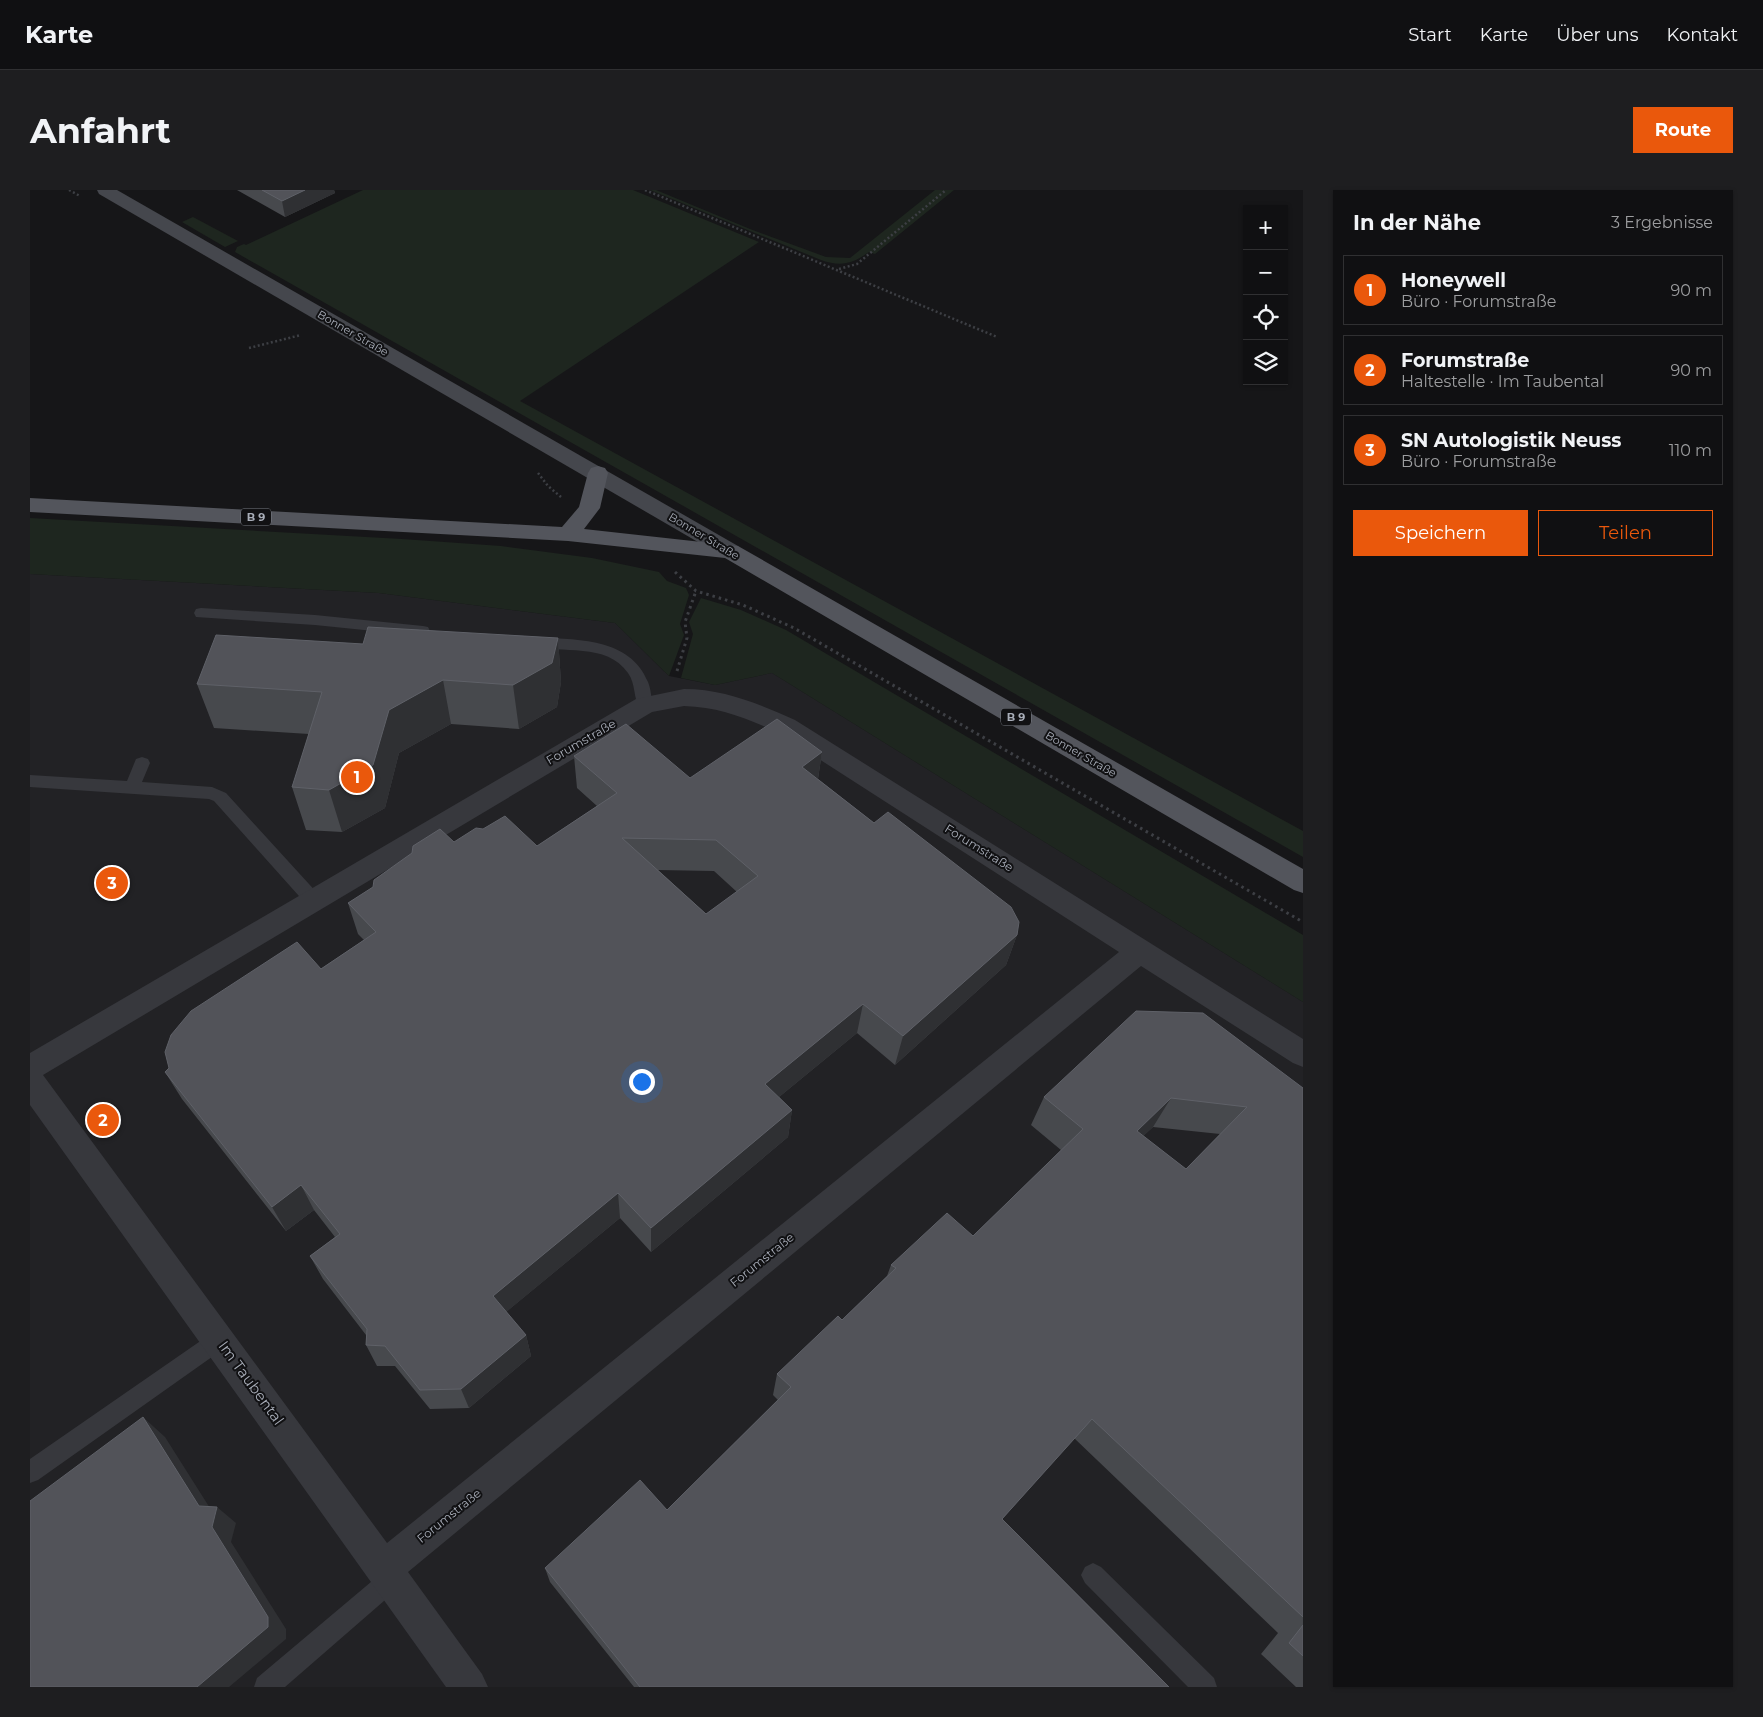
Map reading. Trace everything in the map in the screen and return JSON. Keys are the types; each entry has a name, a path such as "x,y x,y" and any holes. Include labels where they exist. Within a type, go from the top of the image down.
{"main road":[{"name":"Bonner Straße","path":"105,190 1303,882"},
{"path":"568,534 589,508 598,474"},
{"name":"B 9","path":"30,505 568,534 730,551"}],"street":[{"name":"Forumstraße","path":"30,1068 313,900 657,701 699,697 736,703 786,726 1303,1054"},
{"name":"Forumstraße","path":"389,1574 1140,951"},
{"name":"Im Taubental","path":"30,1081 220,1340 469,1687"}],"lane":[{"path":"201,613 315,620 433,632"},
{"path":"522,641 601,649 618,655 632,666 640,681 657,701"},
{"path":"132,787 142,763"},
{"path":"30,780 212,793 220,797 313,900"},
{"path":"30,1472 220,1340"},
{"path":"266,1687 389,1574"},
{"path":"1092,1575 1204,1687"}],"path":[{"path":"645,190 997,337"},
{"path":"838,269 857,264 946,190"},
{"path":"249,348 338,324"},
{"path":"657,701 687,638 685,622 696,591"}],"shaded area":[{"path":"363,190 633,190 759,242 520,401 1303,831 1303,857 235,252 237,247 246,245"},
{"path":"650,190 656,190 750,229 826,257 850,258 935,190 954,190 875,254 869,252 852,262 840,264 821,260"},
{"path":"193,217 238,241 225,247 182,222"},
{"path":"30,518 501,546 592,558 659,572 667,581 686,588 689,595 680,624 684,635 669,676 615,623 379,593 30,574"},
{"path":"30,574 379,593 615,623 669,676 715,685 772,673 1303,1002 1303,1687 30,1687"},
{"path":"701,598 741,610 786,630 1303,935 1303,1002 772,673 715,685 681,678 693,634 689,622"}],"building":[{"path":"262,190 305,190 282,201"},
{"path":"368,627 558,638 552,663 513,685 443,680 389,710 373,765 329,790 292,787 322,692 197,684 216,635 363,644"},
{"path":"777,719 822,752 802,767 874,823 888,812 1011,907 1019,922 1017,935 903,1036 863,1004 765,1084 792,1110 651,1228 618,1193 493,1296 526,1335 461,1389 420,1390 385,1346 366,1345 367,1329 310,1256 340,1234 301,1185 272,1207 165,1072 169,1068 165,1052 171,1035 191,1011 297,942 321,969 376,932 348,903 373,887 374,880 412,853 413,846 440,829 454,842 476,828 483,829 505,816 537,846 617,793 574,756 626,724 690,778","holes":["622,838 716,840 758,876 706,914"]},
{"path":"1136,1011 1203,1013 1303,1088 1303,1617 1092,1419 1002,1519 1169,1687 640,1687 545,1568 640,1480 667,1510 791,1387 777,1374 838,1316 842,1320 896,1268 891,1265 947,1213 973,1236 1083,1129 1044,1097","holes":["1171,1098 1247,1107 1186,1169 1137,1131"]},
{"path":"143,1417 199,1506 217,1507 212,1527 268,1617 268,1627 197,1687 30,1687 30,1501"},
{"path":"1303,1625 1303,1656 1289,1643"}],"place":[{"name":"Honeywell","path":"357,777"},
{"name":"SN Autologistik Neuss","path":"112,883"},
{"name":"Forumstraße","path":"103,1120"}]}
